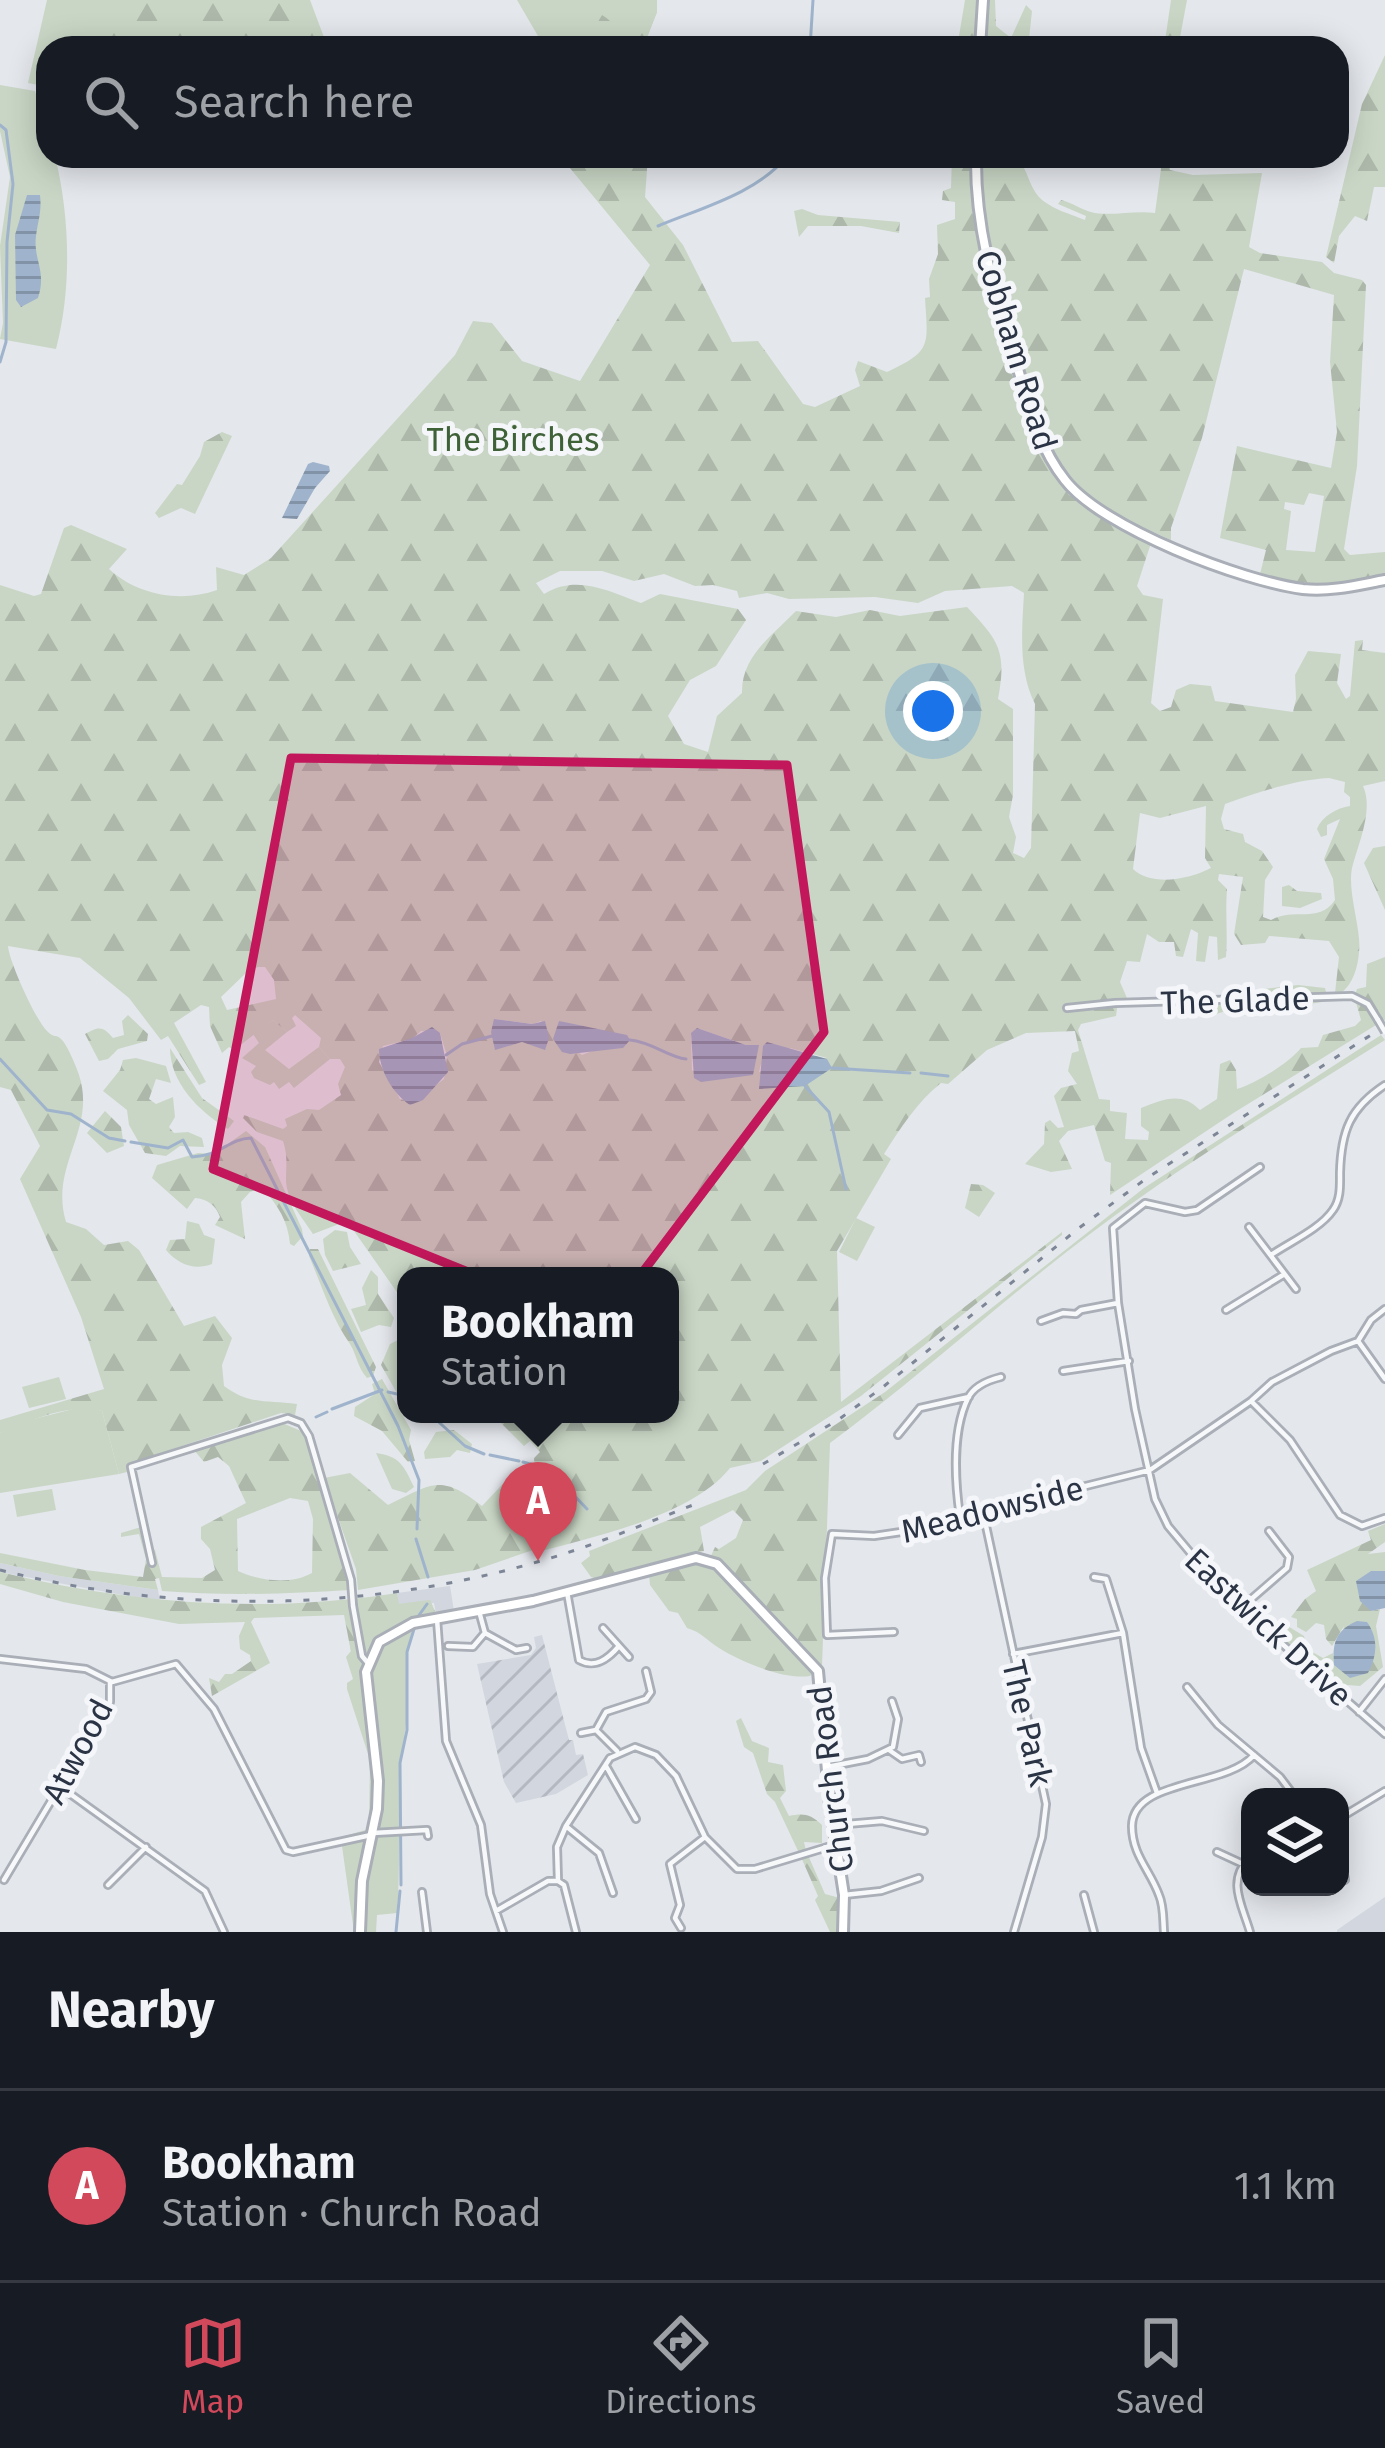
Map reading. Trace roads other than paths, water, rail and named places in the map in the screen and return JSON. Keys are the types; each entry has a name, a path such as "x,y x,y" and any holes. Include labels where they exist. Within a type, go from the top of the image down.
{"street":[{"path":"980,36 982,0"},
{"name":"Cobham Road","path":"977,168 981,229 993,292 1039,432 1069,485 1126,526 1244,576 1312,590 1385,580"},
{"name":"The Glade","path":"1067,1008 1352,997 1368,1004 1385,1032"},
{"path":"1271,1255 1333,1210 1340,1195 1341,1141 1346,1125 1360,1104 1385,1084"},
{"name":"Eastwick Drive","path":"1260,1167 1197,1210 1145,1203 1116,1224 1111,1239 1118,1304 1155,1499 1168,1526 1198,1566 1385,1734"},
{"path":"1250,1226 1296,1289"},
{"path":"1226,1310 1283,1275"},
{"path":"1041,1321 1118,1304"},
{"path":"1150,1470 1272,1382 1358,1341 1371,1320 1385,1309"},
{"path":"1358,1341 1385,1379"},
{"path":"1063,1371 1129,1361"},
{"path":"898,1435 920,1408 969,1397 1001,1376"},
{"path":"960,1517 957,1461 969,1397"},
{"path":"1251,1401 1290,1440 1340,1516 1362,1526 1385,1518"},
{"path":"152,1563 131,1467 288,1418 301,1423 309,1436 351,1580 362,1656 368,1662 378,1781 362,1881 360,1932"},
{"name":"Meadowside","path":"894,1632 827,1635 825,1578 832,1534 880,1536 1150,1470"},
{"name":"The Park","path":"983,1512 1046,1804 1042,1837 1014,1932"},
{"path":"1241,1608 1287,1568 1286,1552 1269,1531"},
{"name":"Church Road","path":"368,1662 379,1642 397,1630 696,1558 717,1564 818,1671 844,1895 843,1932"},
{"path":"1094,1577 1106,1579 1123,1633 1141,1748 1157,1793"},
{"path":"567,1592 579,1660 600,1662 619,1646"},
{"path":"479,1611 485,1633 516,1650 527,1648"},
{"path":"437,1619 446,1741 482,1826 488,1885 503,1932"},
{"path":"603,1628 629,1657"},
{"path":"502,1642 504,1630"},
{"path":"448,1646 473,1647 485,1633"},
{"path":"1013,1654 1123,1633"},
{"path":"0,1659 86,1669 110,1682 176,1664 214,1709 286,1850 372,1834 427,1830 428,1837"},
{"path":"581,1733 596,1730 606,1712 646,1699 651,1692 646,1671"},
{"path":"1359,1712 1385,1679"},
{"name":"Atwood","path":"4,1880 110,1702 110,1682"},
{"path":"1186,1687 1218,1725 1288,1788"},
{"path":"889,1750 898,1719 892,1700"},
{"path":"596,1730 617,1751"},
{"path":"576,1932 565,1888 558,1880 557,1847 617,1751 641,1747 660,1759 681,1784 705,1837 728,1864 745,1870 837,1844"},
{"path":"827,1767 889,1750"},
{"path":"889,1750 902,1759 919,1755 921,1762"},
{"path":"1164,1932 1159,1894 1140,1864 1132,1824 1144,1799 1237,1771 1254,1755"},
{"path":"605,1765 636,1819"},
{"path":"60,1786 207,1893 224,1932"},
{"path":"1349,1813 1385,1791"},
{"path":"834,1825 882,1821 924,1831"},
{"path":"566,1826 599,1853 613,1893"},
{"path":"681,1928 675,1918 680,1905 670,1864 705,1837"},
{"path":"108,1886 146,1847"},
{"path":"1217,1852 1241,1863"},
{"path":"1241,1870 1236,1884 1250,1932"},
{"path":"844,1895 880,1891 919,1878"},
{"path":"496,1911 558,1880"},
{"path":"422,1892 428,1932"},
{"path":"1084,1895 1094,1932"}],"water":[{"path":"27,195 40,195 36,244 41,280 38,298 21,307 16,300 15,235"},
{"path":"308,464 329,466 330,471 297,519 282,518"},
{"path":"494,1019 545,1021 549,1038 545,1050 522,1042 495,1050"},
{"path":"559,1021 627,1035 630,1040 623,1048 562,1052 553,1039"},
{"path":"432,1027 440,1033 448,1072 423,1100 410,1105 388,1081 379,1049"},
{"path":"697,1028 759,1045 753,1075 701,1082 694,1078 691,1033"},
{"path":"767,1042 827,1059 832,1068 805,1086 759,1089"},
{"path":"1371,1571 1385,1571 1385,1608 1371,1611 1360,1601 1356,1581"},
{"path":"1357,1621 1371,1628 1375,1654 1368,1673 1350,1678 1334,1665 1334,1650 1340,1633"}],"waterway":[{"path":"811,36 813,0"},
{"path":"0,125 6,130 13,184 6,342 0,362"},
{"path":"658,226 745,190 776,168"},
{"path":"446,1055 462,1044 492,1036"},
{"path":"630,1040 686,1059"},
{"path":"0,1059 47,1110 71,1114 109,1138 125,1141"},
{"path":"832,1068 910,1073"},
{"path":"921,1073 948,1076"},
{"path":"805,1086 829,1112 846,1189"},
{"path":"131,1142 168,1148 183,1140 192,1157 251,1138 398,1426 419,1480 417,1529"},
{"path":"332,1409 382,1390"},
{"path":"388,1392 397,1394"},
{"path":"316,1417 327,1412"},
{"path":"440,1423 465,1446 484,1454"},
{"path":"490,1455 519,1461"},
{"path":"523,1462 549,1469 587,1509"},
{"path":"416,1539 428,1577"},
{"path":"417,1618 427,1604"},
{"path":"401,1885 400,1763 407,1730 407,1652 414,1629"},
{"path":"396,1932 400,1891"}],"railway":[{"path":"763,1464 883,1387 1147,1178 1385,1026"},
{"path":"0,1570 66,1584 201,1600 337,1598 405,1591 537,1562 693,1505"}],"place":[{"name":"Bookham","path":"538,1561"}],"park label":[{"name":"The Birches","path":"513,439"}]}
